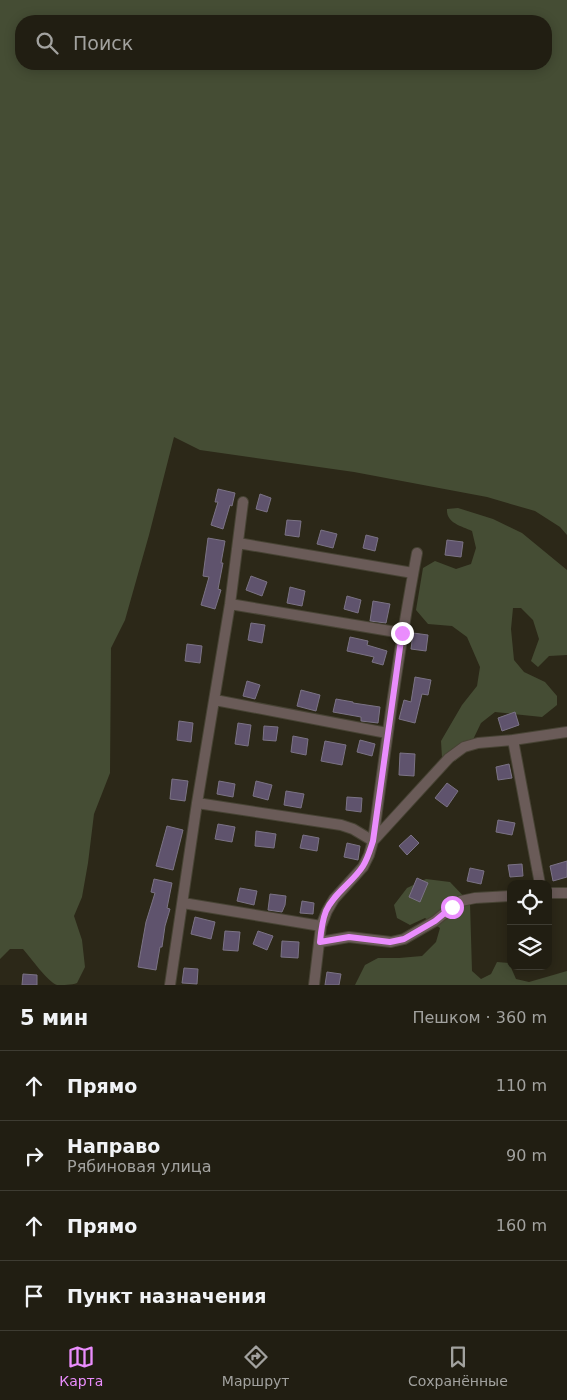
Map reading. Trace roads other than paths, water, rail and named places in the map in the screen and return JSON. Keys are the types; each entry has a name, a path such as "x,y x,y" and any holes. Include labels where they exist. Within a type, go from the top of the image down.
{"street":[{"path":"170,985 197,803 230,604 242,502"},
{"path":"238,543 414,573"},
{"path":"314,985 322,926 327,910 334,899 363,867 373,841 402,633 417,553"},
{"path":"230,604 402,633"},
{"path":"215,700 387,733"},
{"path":"373,841 449,758 464,747 478,743 567,732"},
{"path":"513,740 539,880"},
{"path":"197,803 341,825 353,829 373,841"},
{"path":"552,893 567,893"},
{"path":"320,942 349,937 390,942 404,939 435,921 461,901 474,898 507,896"},
{"path":"183,903 322,926"}]}
